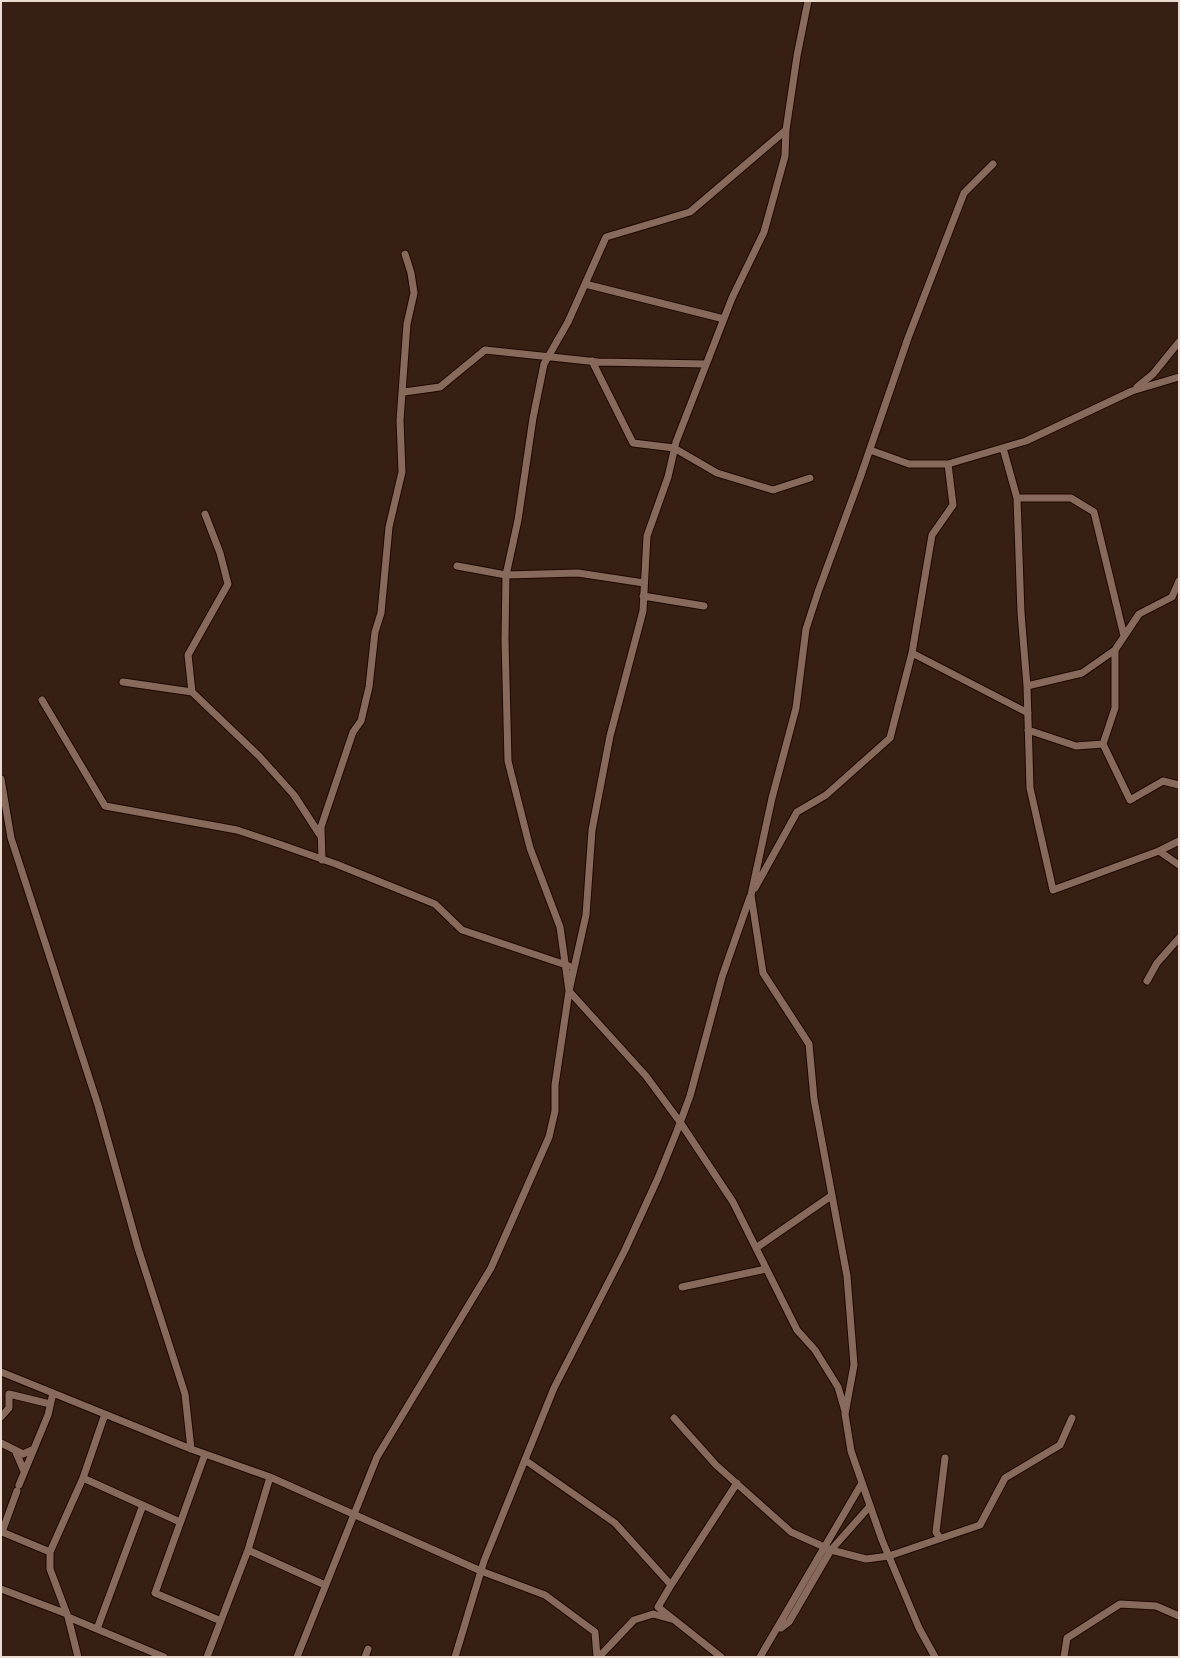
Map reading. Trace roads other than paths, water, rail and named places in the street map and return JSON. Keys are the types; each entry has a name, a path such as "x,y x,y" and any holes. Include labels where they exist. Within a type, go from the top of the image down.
{"street":[{"path":"297,1657 377,1456 491,1268 549,1137 555,1111 555,1085 569,991 586,915 592,830 610,736 642,611 647,536 668,476 674,448 706,364 724,319 764,232 785,156 786,130 808,1"},
{"path":"786,130 690,212 606,237 568,322 544,364 533,418 518,520 506,576 505,639 508,761 530,848 560,926 569,991 646,1076 680,1122 733,1202 797,1330 815,1350 838,1387 851,1451 870,1506 919,1628 935,1657"},
{"path":"455,1657 481,1571 554,1388 625,1250 658,1178 690,1096 722,976 751,895 772,798 796,708 806,628 912,329 964,193 993,164"},
{"path":"322,860 321,827 353,732 362,721 369,687 375,632 381,614 389,527 402,472 400,420 404,392 406,332 414,292 411,272 405,254"},
{"path":"585,284 724,319"},
{"path":"1132,391 1153,374 1179,342"},
{"path":"404,392 440,387 485,350 548,358 592,361 706,364"},
{"path":"592,361 633,443 674,448 717,472 773,490 810,478"},
{"path":"870,450 909,464 948,464 1026,441 1132,391 1179,377"},
{"path":"1003,448 1017,498 1021,612 1027,686 1030,788 1053,890 1159,851 1179,841"},
{"path":"845,1414 854,1366 847,1276 814,1099 808,1044 763,973 751,895 797,812 826,795 890,738 912,653 932,535 953,505 948,464"},
{"path":"1017,498 1071,498 1094,512 1124,636"},
{"path":"192,692 188,656 228,584 220,553 205,514"},
{"path":"458,566 506,576 578,573 644,583"},
{"path":"1027,686 1082,673 1115,650 1139,614 1172,598 1179,581"},
{"path":"643,596 704,606"},
{"path":"1115,650 1115,708 1103,744 1130,800 1163,781 1179,785"},
{"path":"912,653 1028,713"},
{"path":"123,682 192,692 259,756 294,795 320,836"},
{"path":"42,700 105,806 237,830 336,864 434,904 462,930 574,967"},
{"path":"1028,730 1076,746 1103,744"},
{"path":"1,779 13,846 98,1105 138,1248 185,1394 191,1449"},
{"path":"1159,851 1179,865"},
{"path":"1147,981 1157,963 1179,938"},
{"path":"756,1248 831,1196"},
{"path":"682,1287 766,1268"},
{"path":"1,1372 191,1449 270,1477 353,1516 481,1571 545,1595 595,1632 598,1657"},
{"path":"50,1552 2,1532 53,1393"},
{"path":"1,1417 10,1408 9,1394 50,1404"},
{"path":"78,1657 68,1615 50,1569 50,1552 83,1478 104,1414"},
{"path":"674,1418 716,1465 791,1532 828,1548 866,1559 889,1556 980,1525 1005,1478 1060,1445 1072,1418"},
{"path":"1,1443 23,1454 34,1449"},
{"path":"15,1450 24,1472"},
{"path":"205,1454 155,1593 221,1622"},
{"path":"940,1538 936,1532 945,1458"},
{"path":"525,1460 615,1522 671,1585"},
{"path":"207,1657 248,1550 270,1477"},
{"path":"83,1478 180,1522"},
{"path":"721,1657 658,1607 737,1483"},
{"path":"760,1657 828,1548 862,1483"},
{"path":"97,1629 143,1505"},
{"path":"828,1548 870,1506"},
{"path":"248,1550 325,1585"},
{"path":"1,1589 68,1615 164,1657"},
{"path":"1064,1657 1067,1638 1120,1604 1156,1606 1179,1616"},
{"path":"598,1657 634,1620 653,1614 674,1620"},
{"path":"365,1657 368,1649"}]}
